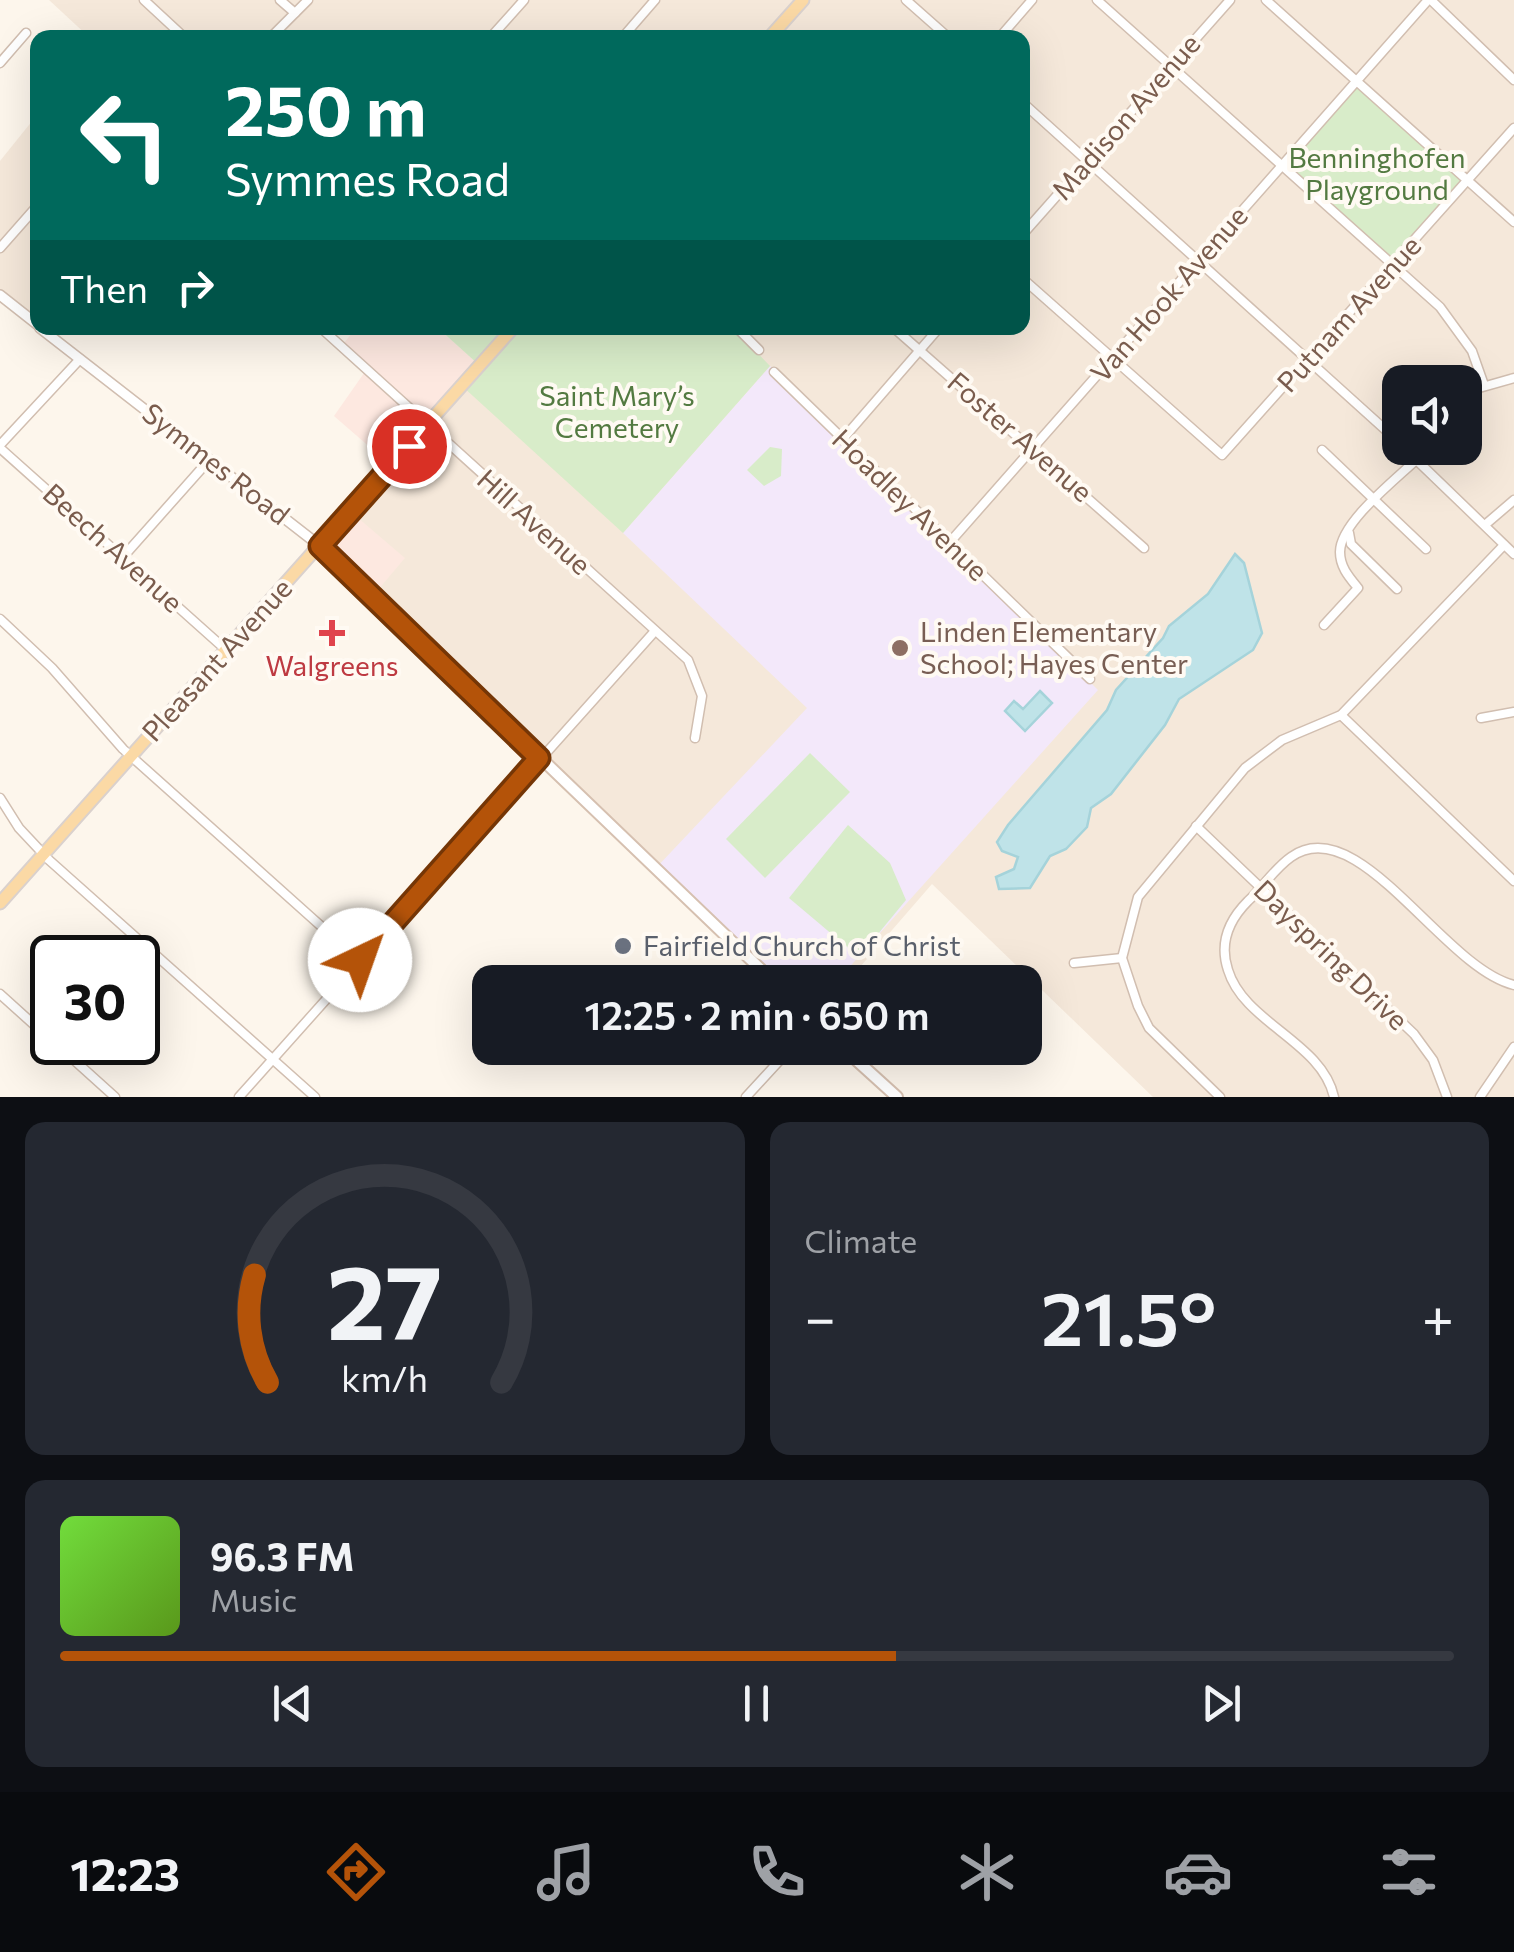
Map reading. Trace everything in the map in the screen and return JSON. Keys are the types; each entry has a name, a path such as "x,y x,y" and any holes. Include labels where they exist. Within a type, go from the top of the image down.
{"main road":[{"path":"777,30 803,0"},
{"name":"Pleasant Avenue","path":"0,902 507,335"},
{"name":"Symmes Road","path":"320,546 756,965"},
{"path":"862,1065 897,1097"}],"street":[{"path":"144,0 174,30"},
{"path":"280,0 295,14"},
{"path":"278,30 308,0"},
{"path":"497,30 524,0"},
{"path":"629,30 655,0"},
{"path":"906,0 939,30"},
{"path":"1006,30 1032,0"},
{"path":"1096,0 1394,264 1458,326 1484,385 1514,378"},
{"name":"Madison Avenue","path":"1030,226 1230,0"},
{"path":"1266,0 1514,222"},
{"path":"1430,0 1514,80"},
{"name":"Van Hook Avenue","path":"950,542 1430,0"},
{"path":"0,62 26,33"},
{"path":"1030,109 1382,424"},
{"name":"Putnam Avenue","path":"1112,359 1222,455 1514,128"},
{"path":"0,248 30,214"},
{"path":"1030,285 1112,359"},
{"name":"Symmes Road","path":"0,295 30,319"},
{"name":"Symmes Road","path":"50,335 320,546"},
{"name":"Hill Avenue","path":"329,335 688,660 700,684 695,738"},
{"path":"745,335 759,350"},
{"name":"Foster Avenue","path":"902,335 1144,548"},
{"path":"842,440 933,335"},
{"path":"0,446 80,359"},
{"name":"Hoadley Avenue","path":"774,372 1090,680"},
{"name":"Beech Avenue","path":"0,446 226,649"},
{"path":"1322,450 1426,550"},
{"path":"123,557 210,459"},
{"path":"1324,624 1358,588 1342,566 1339,548 1348,527 1411,465"},
{"path":"1421,465 1514,554"},
{"path":"1486,524 1514,500"},
{"path":"1348,527 1350,544 1397,589"},
{"path":"1220,1097 1149,1028 1122,958 1138,898 1264,751 1341,715 1504,545"},
{"path":"0,619 131,755 360,960"},
{"path":"239,1097 656,631"},
{"path":"1481,718 1514,712"},
{"path":"1341,715 1514,881"},
{"path":"0,798 43,854 315,1097"},
{"name":"Dayspring Drive","path":"1196,826 1414,1034 1433,1060 1447,1097"},
{"path":"1334,1097 1313,1062 1244,996 1228,974 1226,932 1289,858 1312,848 1336,848 1362,862 1469,964 1514,985"},
{"path":"1074,962 1122,958"},
{"path":"0,994 30,1021"},
{"path":"1480,1097 1514,1047"},
{"path":"79,1065 115,1097"},
{"path":"746,1097 775,1065"}],"shaded area":[{"path":"49,0 1514,0 1514,1097 1153,1097 1042,990 1042,965 1016,965 932,884 862,965 757,965 372,597 350,511 507,335 1030,335 1030,30 81,30"},
{"path":"30,124 30,315 0,290 0,161"},
{"path":"350,335 446,335 476,362 387,462 334,416 369,366 344,343"},
{"name":"Linden Elementary School; Hayes Center","path":"770,366 1098,690 851,965 756,965 655,869 807,708 623,533"},
{"path":"350,511 405,558 372,597 320,546"}],"green space":[{"name":"Benninghofen Playground","path":"1357,81 1470,179 1394,264 1282,165"},
{"name":"Saint Mary’s Cemetery","path":"446,335 740,335 770,366 623,533 462,386 479,365"},
{"path":"770,447 782,449 781,476 764,486 747,470"},
{"path":"810,753 850,792 765,878 726,839"},
{"path":"848,825 890,863 906,900 859,957 789,898"}],"water":[{"path":"1235,554 1244,563 1262,633 1253,650 1179,699 1165,725 1111,794 1091,808 1087,827 1066,849 1050,856 1030,888 999,889 996,877 1014,869 1018,857 1002,851 997,842 1008,825 1107,710 1116,690 1163,638 1169,626 1208,594"},
{"path":"1040,691 1052,703 1025,731 1005,711 1014,701 1023,709"}],"place":[{"name":"Walgreens","path":"332,633"},
{"name":"Linden Elementary School; Hayes Center","path":"900,648"},
{"name":"Fairfield Church of Christ","path":"623,946"}],"route":[{"path":"360,960 539,758 320,546 409,446"}]}
